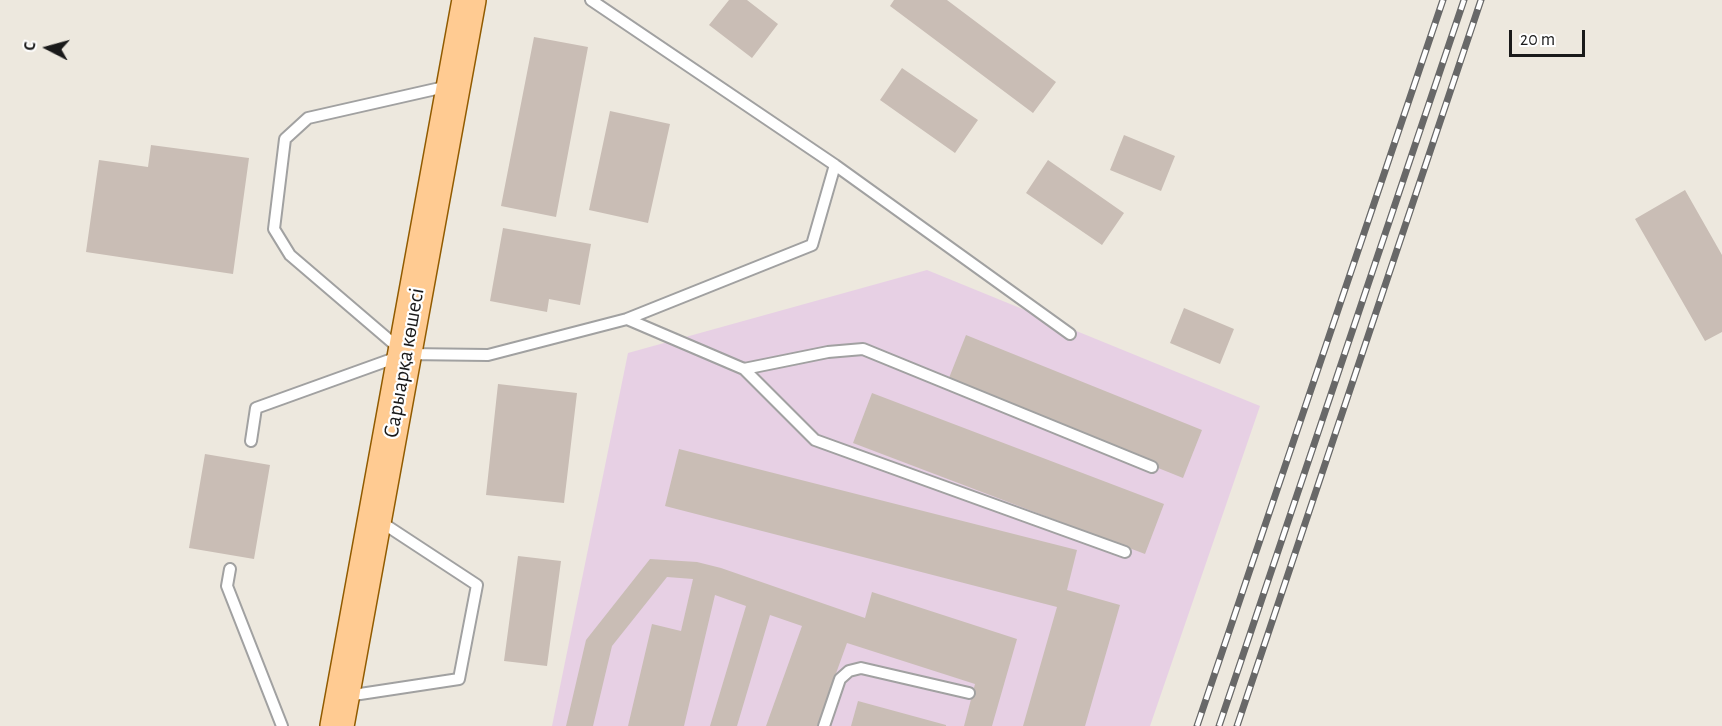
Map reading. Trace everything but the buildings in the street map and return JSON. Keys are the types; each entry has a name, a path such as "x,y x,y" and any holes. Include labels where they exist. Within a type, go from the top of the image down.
{"main road":[{"name":"Сарыарқа көшесі","path":"339,712 469,0"}],"lane":[{"path":"591,0 835,165 1070,334"},
{"path":"406,354 290,255 274,229 285,139 308,118 454,84"},
{"path":"251,441 256,408 406,354 488,355 627,319 812,245 835,165"},
{"path":"627,319 744,369 816,440 1125,552"},
{"path":"744,369 828,352 863,349 1152,467"},
{"path":"339,712 459,679 477,585 376,519"},
{"path":"230,569 227,586 282,726"},
{"path":"824,726 840,679 849,671 861,668 969,693"}],"shaded area":[{"path":"927,270 1260,406 1150,726 552,726 628,353"}],"railway":[{"path":"1197,726 1443,0"},
{"path":"1219,726 1464,0"},
{"path":"1237,726 1481,0"}]}
